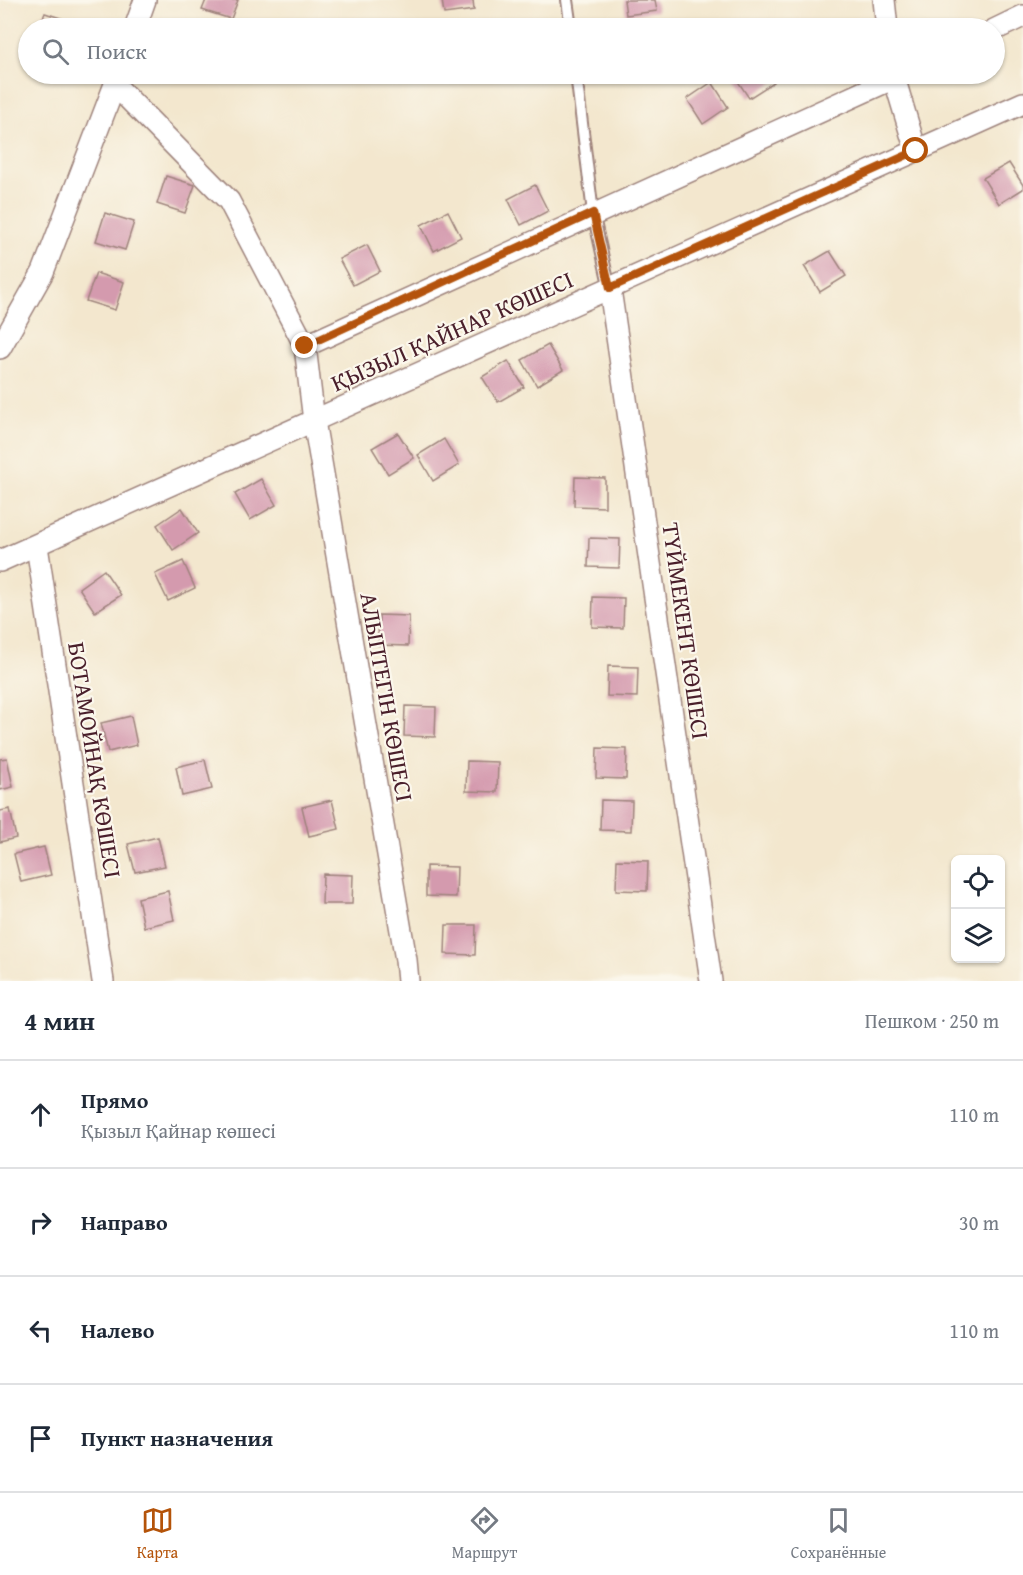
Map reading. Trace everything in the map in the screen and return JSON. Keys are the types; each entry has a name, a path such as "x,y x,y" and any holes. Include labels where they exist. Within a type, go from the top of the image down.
{"street":[{"path":"139,18 145,0"},
{"path":"884,0 886,18"},
{"path":"1005,25 1023,16"},
{"path":"0,348 42,272 115,84"},
{"path":"122,84 229,201 305,346 876,84"},
{"path":"898,84 916,151"},
{"name":"ҚЫЗЫЛ ҚАЙНАР КӨШЕСІ","path":"0,561 1023,103"},
{"name":"ТҮЙМЕКЕНТ КӨШЕСІ","path":"610,288 711,981"},
{"name":"АЛЫПТЕГІН КӨШЕСІ","path":"305,346 314,421 408,981"},
{"name":"БОТАМОЙНАҚ КӨШЕСІ","path":"37,546 103,981"}],"lane":[{"path":"567,0 570,18"},
{"path":"577,84 593,213 610,288"}],"building":[{"path":"206,0 238,0 231,18 202,10"},
{"path":"442,0 473,0 474,10 444,14"},
{"path":"624,0 655,0 657,11 626,15"},
{"path":"45,13 61,18 43,18"},
{"path":"709,84 713,84 728,107 703,124 687,99"},
{"path":"740,84 771,84 749,98"},
{"path":"1009,163 1023,185 1023,189 999,204 983,178"},
{"path":"166,176 195,185 185,213 157,204"},
{"path":"535,185 548,211 521,225 508,199"},
{"path":"448,211 461,237 434,251 421,225"},
{"path":"105,213 134,222 125,250 96,241"},
{"path":"367,245 380,271 353,285 339,259"},
{"path":"830,251 846,276 820,292 804,266"},
{"path":"96,273 124,282 115,310 86,301"},
{"path":"548,345 563,370 537,386 522,360"},
{"path":"508,361 524,387 498,402 482,377"},
{"path":"398,433 414,458 388,474 372,448"},
{"path":"444,439 459,465 433,481 418,455"},
{"path":"575,477 605,478 605,507 574,506"},
{"path":"261,479 276,505 250,520 235,494"},
{"path":"182,508 198,533 173,550 157,525"},
{"path":"589,538 620,539 619,568 588,567"},
{"path":"183,561 195,588 168,601 155,574"},
{"path":"104,570 121,595 95,612 79,588"},
{"path":"593,597 624,598 623,628 592,627"},
{"path":"379,615 409,616 408,646 378,645"},
{"path":"608,666 638,667 637,697 607,696"},
{"path":"405,706 436,707 435,737 404,736"},
{"path":"131,716 137,745 108,752 101,723"},
{"path":"597,748 627,749 626,779 596,778"},
{"path":"7,758 13,787 0,790 0,759"},
{"path":"205,760 212,789 182,796 176,767"},
{"path":"467,761 498,762 497,792 466,791"},
{"path":"332,800 339,829 309,836 302,807"},
{"path":"601,800 632,801 631,831 600,830"},
{"path":"10,809 16,838 0,842 0,811"},
{"path":"158,837 165,866 135,872 128,844"},
{"path":"44,847 51,875 21,882 14,854"},
{"path":"617,860 648,861 647,891 616,890"},
{"path":"426,866 457,867 456,897 426,896"},
{"path":"323,874 353,875 352,904 322,904"},
{"path":"168,891 174,920 144,927 138,898"},
{"path":"446,925 476,925 475,955 445,954"}],"route":[{"path":"305,346 593,213 610,288 916,151"}]}
